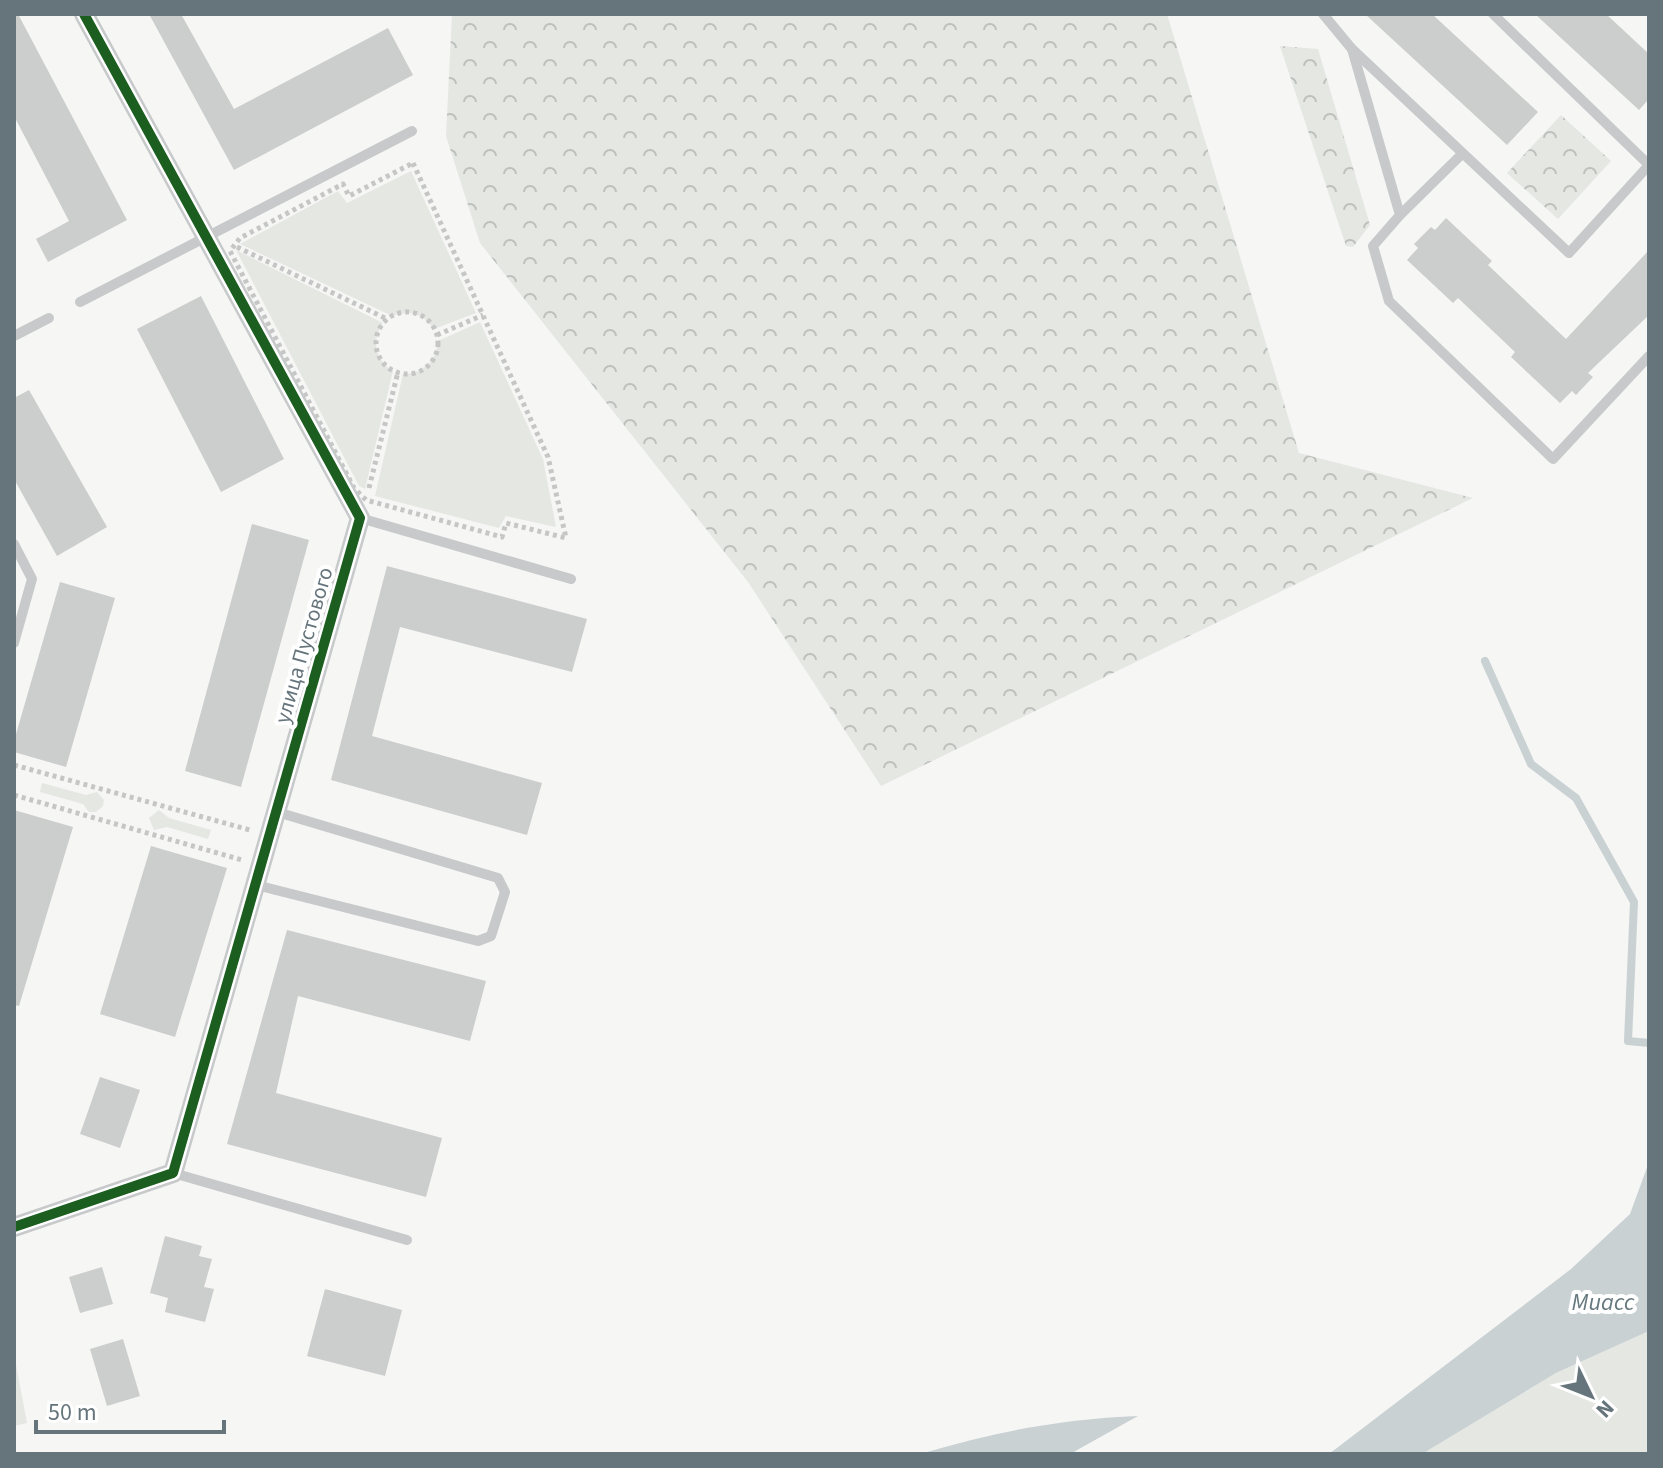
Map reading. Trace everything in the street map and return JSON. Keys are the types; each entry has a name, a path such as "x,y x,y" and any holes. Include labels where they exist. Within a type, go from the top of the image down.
{"street":[{"path":"84,14 204,238 363,509"},
{"name":"улица Пустового","path":"173,1173 363,509"},
{"path":"14,1227 173,1173"}],"lane":[{"path":"1323,14 1352,49 1461,155 1569,253 1649,165 1493,14"},
{"path":"1352,49 1400,215"},
{"path":"80,302 412,131"},
{"path":"1461,155 1373,246 1389,301 1553,459 1649,356"},
{"path":"14,336 49,318"},
{"path":"363,509 571,579"},
{"path":"14,544 32,579 14,643"},
{"path":"259,876 478,941 491,936 505,892 498,878 277,812"},
{"path":"173,1173 407,1240"}],"path":[{"path":"413,163 548,457 566,538 506,523 502,537 363,509 230,251 232,244 343,184 349,196 413,163"},
{"path":"232,244 387,319"},
{"path":"399,313 415,313 428,321 437,335 437,349 430,363 418,372 398,372 383,362 377,349 377,333 387,319 399,313"},
{"path":"437,335 483,315"},
{"path":"363,509 398,372"},
{"path":"14,765 271,835"},
{"path":"14,795 259,876"}],"green space":[{"path":"452,14 1167,14 1299,453 1473,498 881,786 748,582 480,243 446,136"},
{"path":"1280,46 1318,49 1370,225 1353,247 1346,246"},
{"path":"1561,115 1611,161 1558,219 1507,173"},
{"path":"411,171 476,313 434,329 421,316 404,313 392,316 240,244 338,191 347,203"},
{"path":"236,250 383,323 377,337 377,350 382,361 393,371 365,489 359,486"},
{"path":"480,322 543,459 556,527 506,516 499,528 375,496 403,374 427,365 438,341"},
{"path":"42,783 86,795 97,792 104,800 103,806 96,812 89,812 83,804 40,792"},
{"path":"159,810 169,818 211,830 208,839 167,827 154,830 149,818"},
{"path":"1649,1331 1649,1454 1422,1454 1556,1373"},
{"path":"14,1354 27,1423 14,1426"}],"water":[{"name":"Миасс","path":"1649,1162 1649,1331 1556,1373 1422,1454 1329,1454 1571,1269 1630,1214"},
{"path":"1138,1416 1070,1454 920,1454 1028,1428"}],"building":[{"path":"14,14 18,14 127,220 48,262 36,239 69,221 14,116"},
{"path":"149,14 181,14 234,109 388,28 413,75 234,170"},
{"path":"1365,14 1432,14 1538,112 1507,145"},
{"path":"1535,14 1606,14 1649,54 1649,99 1639,110"},
{"path":"1446,218 1492,261 1488,265 1566,339 1649,250 1649,315 1588,373 1593,377 1576,395 1572,391 1560,403 1511,357 1515,352 1458,298 1453,303 1407,260 1418,248 1414,244 1431,227 1435,230"},
{"path":"201,296 284,459 221,492 137,329"},
{"path":"29,390 107,527 57,556 14,479 14,398"},
{"path":"252,524 309,540 241,787 185,771"},
{"path":"387,566 587,619 572,672 400,627 372,736 542,783 527,835 331,780"},
{"path":"60,582 115,598 66,767 14,752 14,741"},
{"path":"14,810 73,827 19,1006 14,1005"},
{"path":"151,846 227,868 175,1037 100,1014"},
{"path":"287,930 486,981 470,1041 298,996 276,1093 442,1138 426,1197 227,1144"},
{"path":"100,1077 140,1090 120,1148 80,1134"},
{"path":"165,1236 202,1246 199,1256 212,1259 204,1287 214,1289 205,1322 165,1312 168,1298 150,1293"},
{"path":"102,1267 113,1304 80,1313 69,1277"},
{"path":"325,1289 402,1310 385,1376 307,1356"},
{"path":"123,1339 140,1396 107,1406 90,1349"}],"waterway":[{"path":"1485,661 1531,764 1576,798 1634,902 1628,1041 1649,1043"}],"cycle path":[{"path":"14,1227 173,1173 360,518 84,14"}]}
